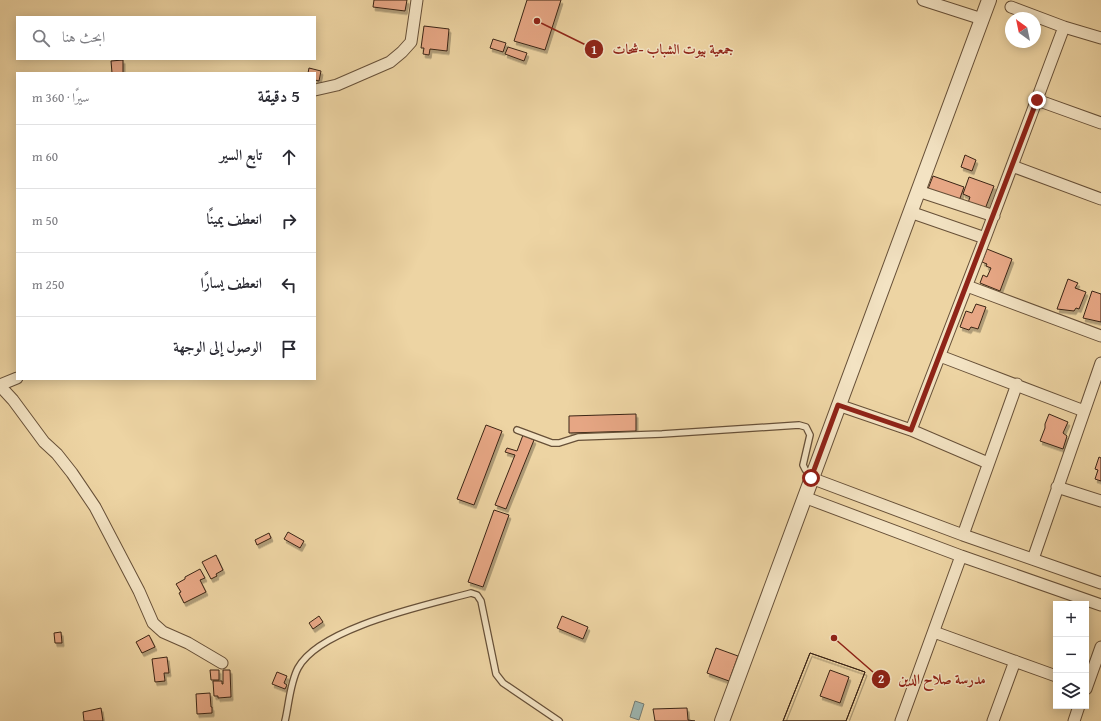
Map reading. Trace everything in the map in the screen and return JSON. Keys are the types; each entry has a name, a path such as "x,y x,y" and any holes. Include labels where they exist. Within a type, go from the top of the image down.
{"street":[{"path":"316,90 336,85 390,62 402,52 411,42 417,0"},
{"path":"923,0 982,19"},
{"path":"722,721 989,0"},
{"path":"1011,7 1064,27 1101,38"},
{"path":"911,430 994,216 1064,27"},
{"path":"1037,100 1101,123"},
{"path":"1012,166 1101,199"},
{"path":"918,191 994,216"},
{"path":"910,212 985,238"},
{"path":"967,286 1101,336"},
{"path":"940,356 1017,384 1084,411"},
{"path":"1033,559 1101,363"},
{"path":"16,378 0,385 44,442 57,454 72,473 95,507 129,571 153,623 163,632 188,643 222,664"},
{"path":"963,534 1017,384"},
{"path":"838,405 911,430 988,463"},
{"path":"811,478 1101,583"},
{"path":"1057,487 1101,501"},
{"path":"804,497 961,556 1101,605"},
{"path":"901,721 961,556"},
{"path":"934,632 1053,675"},
{"path":"1089,679 1101,647"},
{"path":"994,721 1015,661"},
{"path":"1074,721 1078,709"}],"lane":[{"path":"517,430 552,443 560,443 578,437 662,434 799,425 806,427 810,435 804,465 811,478"},
{"path":"285,721 293,683 298,668 308,655 324,643 348,630 371,622 471,593 477,595 481,601 496,674 503,683 559,721"}],"water":[{"path":"635,701 644,704 639,720 630,717"}],"building":[{"path":"374,0 407,0 405,11 373,7"},
{"path":"527,0 561,0 545,50 514,41"},
{"path":"424,26 449,29 447,51 430,49 429,55 423,54 424,48 421,48"},
{"path":"493,39 506,43 503,52 490,48"},
{"path":"508,47 527,53 524,61 505,54"},
{"path":"123,60 123,72 112,72 111,61"},
{"path":"309,68 321,71 319,81 316,80 316,72 308,72"},
{"path":"965,155 976,160 972,171 961,167"},
{"path":"933,176 964,187 959,201 928,189"},
{"path":"969,177 994,186 985,209 968,203 970,197 963,194"},
{"path":"987,249 1012,259 1000,291 980,283 983,275 987,277 991,268 982,262"},
{"path":"1068,279 1078,283 1075,288 1086,292 1079,309 1076,308 1074,311 1057,309"},
{"path":"1092,291 1101,294 1101,322 1083,318"},
{"path":"976,304 986,307 978,329 971,327 969,330 960,327 966,311 972,313"},
{"path":"636,414 636,431 569,433 569,416"},
{"path":"1049,414 1068,422 1063,433 1067,436 1063,449 1040,441"},
{"path":"486,425 502,431 474,505 457,499"},
{"path":"523,435 534,440 506,509 495,505 515,455 505,452 507,448 517,451"},
{"path":"1099,457 1101,458 1101,481 1095,479 1098,470 1095,469"},
{"path":"494,510 509,515 483,587 468,582"},
{"path":"288,532 304,541 300,548 284,539"},
{"path":"269,533 271,538 257,545 255,540"},
{"path":"216,555 223,570 211,579 202,562"},
{"path":"200,569 205,578 200,580 206,592 184,603 179,593 181,592 176,584"},
{"path":"319,616 323,622 313,629 309,623"},
{"path":"562,616 588,627 583,639 557,628"},
{"path":"61,632 62,643 55,643 54,633"},
{"path":"149,635 155,647 142,653 136,642"},
{"path":"716,648 738,656 729,681 707,673"},
{"path":"810,653 865,672 846,721 783,721","holes":["830,670 849,677 840,703 820,696"]},
{"path":"810,653 865,672 846,721 783,721"},
{"path":"167,657 169,673 164,673 165,681 155,682 152,659"},
{"path":"210,670 219,670 219,680 211,680"},
{"path":"223,670 230,670 231,697 218,698 218,696 214,696 213,681 222,681 223,684"},
{"path":"277,672 287,676 284,683 287,685 285,689 272,684"},
{"path":"210,693 212,713 197,714 196,694"},
{"path":"101,708 103,721 84,721 83,712"},
{"path":"687,708 688,720 695,721 655,721 653,709"}],"place":[{"name":"جمعية بيوت الشباب -شحات","path":"537,21"},
{"name":"مدرسة صلاح الدين","path":"834,638"}],"route":[{"path":"811,478 838,405 911,430 1037,100"}]}
